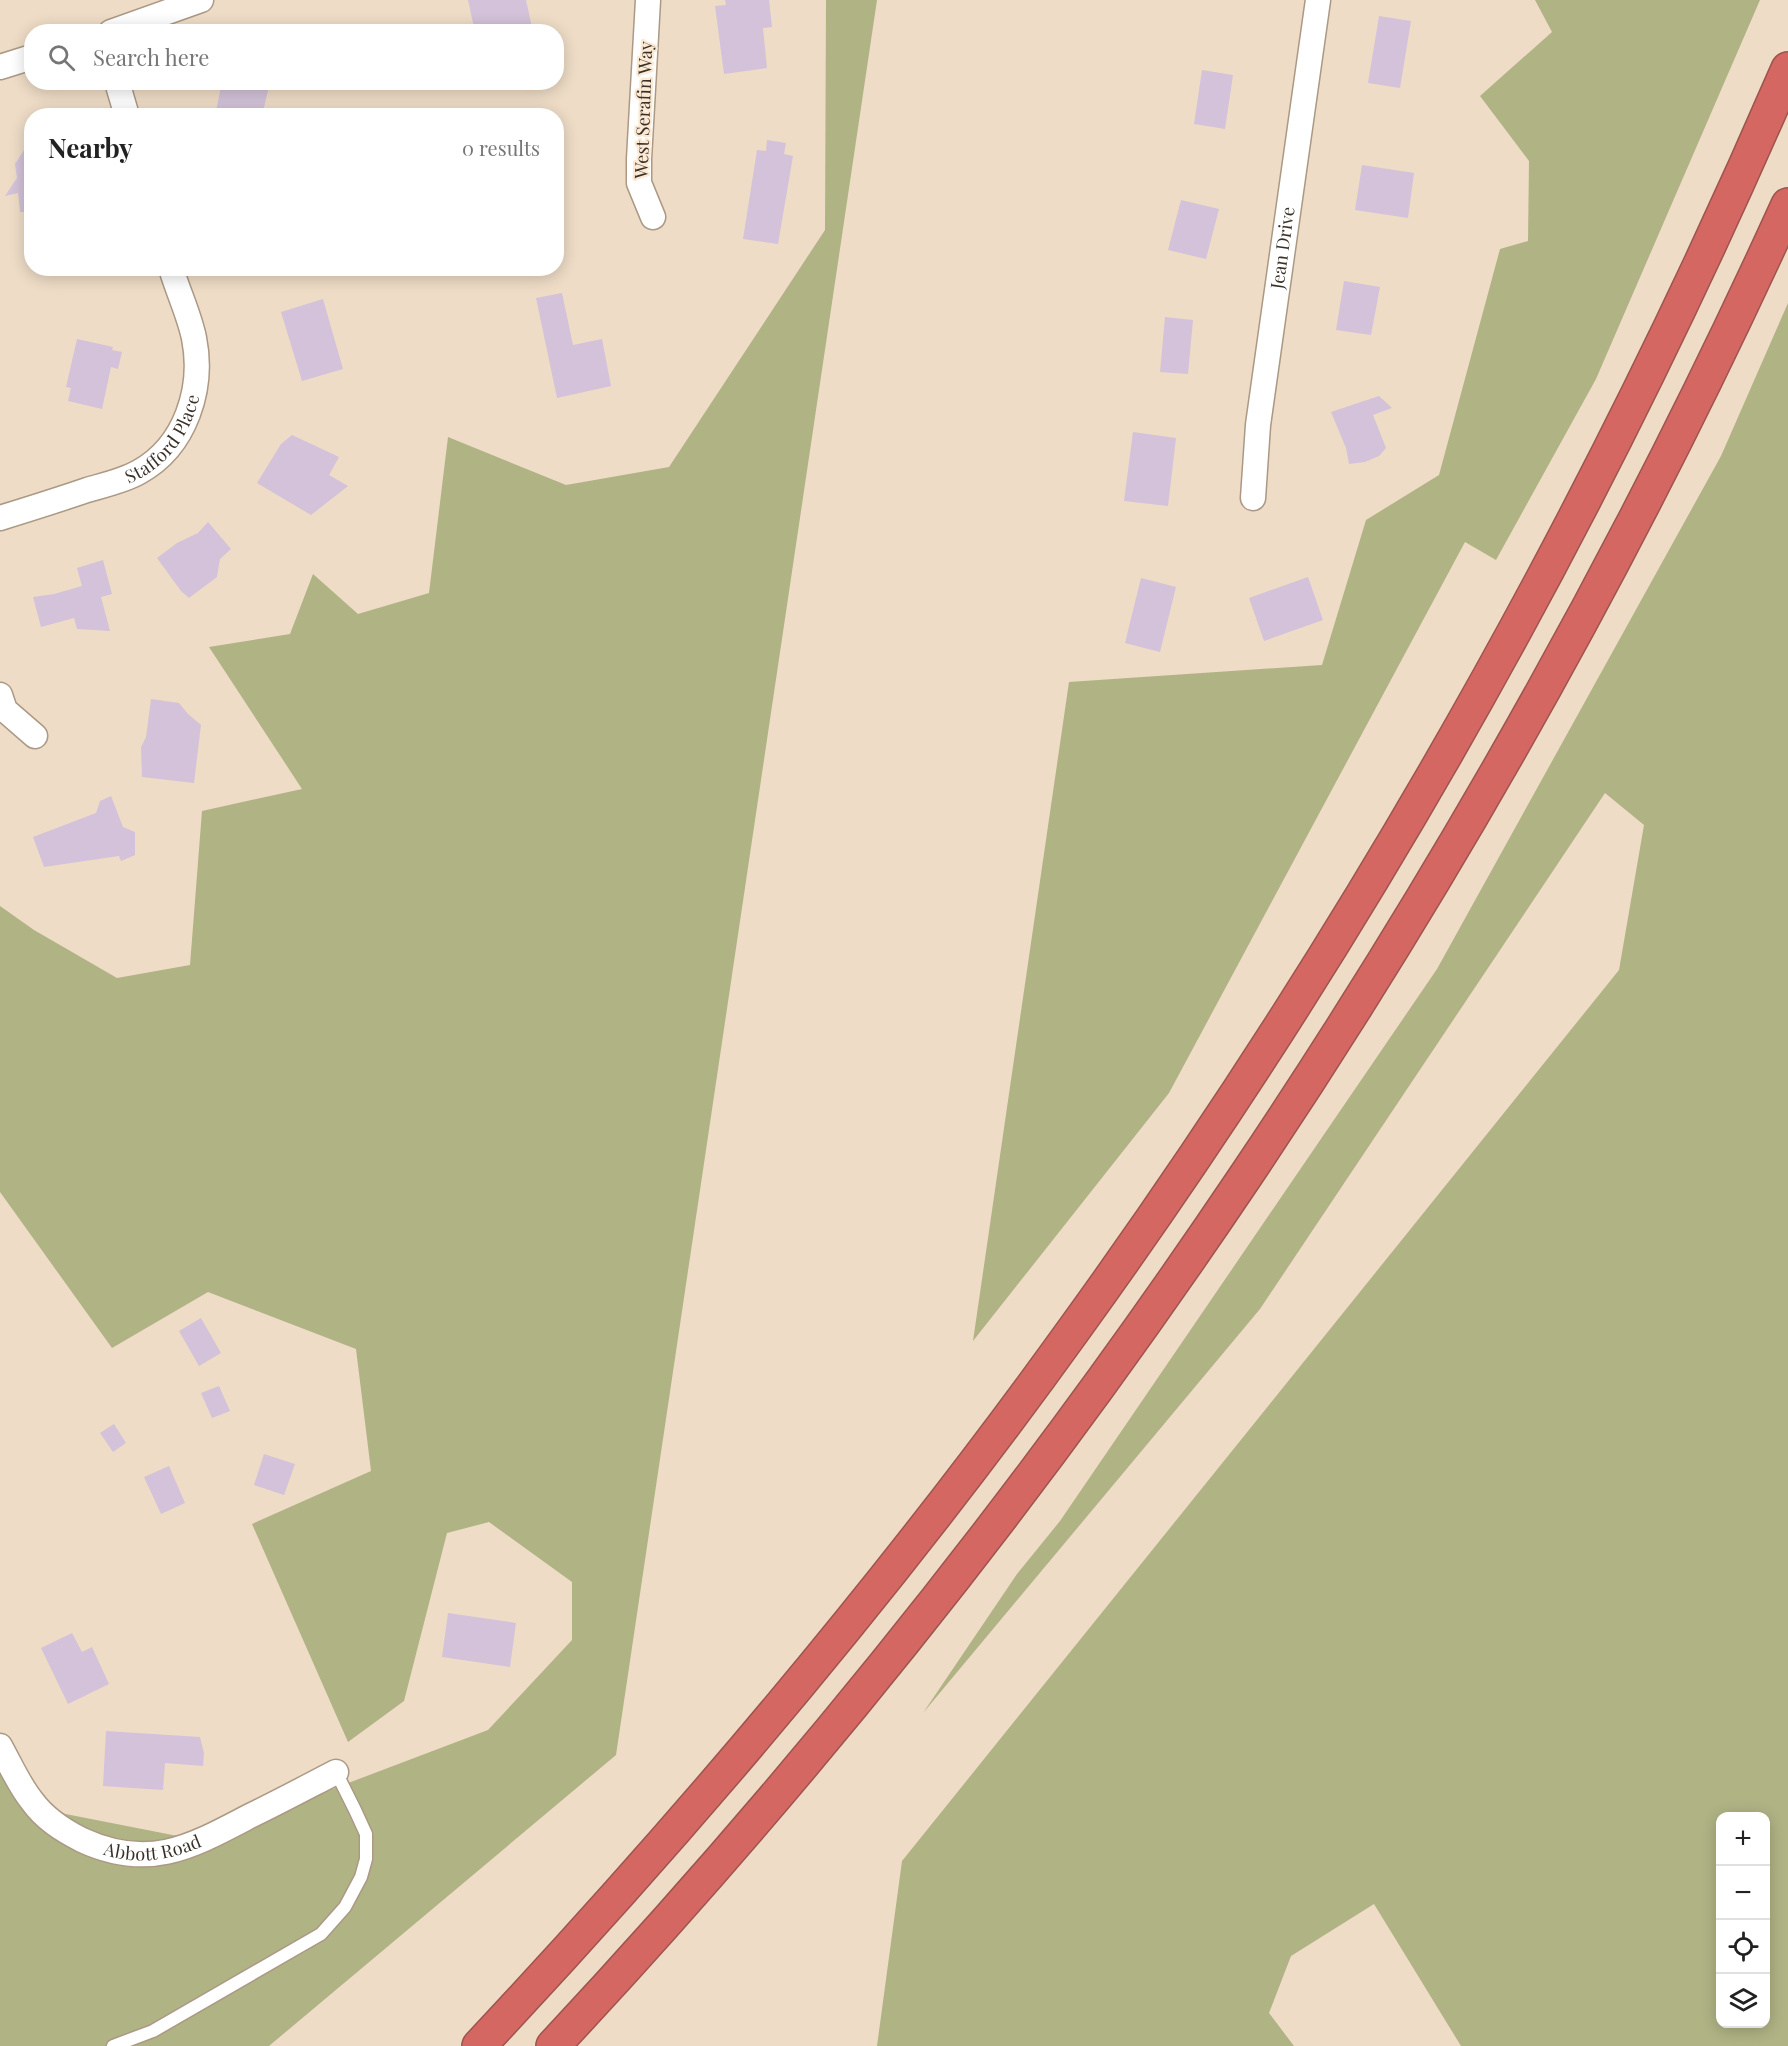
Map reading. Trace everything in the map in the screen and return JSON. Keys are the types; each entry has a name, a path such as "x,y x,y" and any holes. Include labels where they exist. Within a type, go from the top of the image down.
{"highway":[{"path":"479,2046 603,1912 713,1788 861,1608 933,1517 1076,1327 1216,1124 1273,1037 1397,837 1522,613 1673,321 1723,216 1788,69"},
{"path":"553,2046 754,1823 911,1633 1043,1463 1120,1359 1255,1164 1326,1056 1444,864 1560,659 1671,450 1788,205"}],"street":[{"path":"134,24 201,0"},
{"name":"West Serafin Way","path":"648,0 639,183 653,217"},
{"name":"Jean Drive","path":"1253,498 1258,425 1318,0"},
{"path":"0,67 24,60"},
{"path":"119,90 125,108"},
{"name":"Stafford Place","path":"0,518 127,478 151,464 171,444 191,408 197,381 194,339 174,276"},
{"path":"0,695 5,710 35,736"},
{"name":"Abbott Road","path":"0,1746 33,1804 53,1823 64,1831 90,1843 130,1854 158,1854 198,1843 336,1772"}],"lane":[{"path":"113,2046 153,2031 321,1934 345,1907 361,1876 366,1858 366,1834 336,1772"}],"green space":[{"path":"826,0 877,0 616,1755 269,2046 0,2046 0,1739 35,1808 198,1840 488,1730 572,1640 572,1582 489,1522 447,1533 404,1701 348,1742 252,1524 371,1471 356,1349 208,1292 112,1348 0,1192 0,906 34,930 117,978 190,965 202,811 302,789 209,647 290,634 313,574 358,614 429,593 448,437 566,485 669,467 825,230"},
{"path":"1535,0 1760,0 1596,379 1496,560 1465,542 1169,1093 973,1341 1069,682 1322,665 1366,520 1439,475 1500,249 1528,241 1529,161 1480,96 1552,32"},
{"path":"1788,303 1788,2046 1461,2046 1374,1904 1291,1956 1269,2013 1294,2046 877,2046 902,1861 1619,970 1644,825 1605,793 1260,1309 923,1713 1017,1574 1060,1521 1437,969 1721,456"}],"building":[{"path":"468,0 526,0 531,24 473,24"},
{"path":"725,0 769,0 772,27 763,28 767,68 724,74 715,6 726,5"},
{"path":"1379,16 1411,21 1400,88 1368,83"},
{"path":"1202,70 1233,75 1225,129 1194,124"},
{"path":"220,90 268,90 264,108 217,108"},
{"path":"767,140 786,143 784,154 793,156 778,244 743,239 757,150 766,151"},
{"path":"24,150 24,212 20,212 18,193 5,196 17,178 15,164"},
{"path":"1362,165 1414,173 1408,218 1355,210"},
{"path":"1181,200 1219,209 1206,259 1168,250"},
{"path":"1344,281 1380,287 1371,335 1336,330"},
{"path":"562,293 573,345 602,339 611,386 557,398 536,298"},
{"path":"323,299 343,369 302,381 281,312"},
{"path":"1165,317 1193,320 1188,374 1160,372"},
{"path":"77,339 113,347 112,350 122,352 118,369 111,367 102,409 68,401 71,388 66,387"},
{"path":"1379,396 1392,408 1373,415 1386,448 1379,456 1365,462 1349,464 1346,448 1331,412"},
{"path":"1133,432 1176,438 1168,506 1124,501"},
{"path":"292,435 339,457 329,475 348,486 311,515 257,483 281,444"},
{"path":"208,522 231,549 220,559 217,577 189,598 181,591 157,558 177,543 198,533"},
{"path":"103,560 112,594 101,597 110,631 77,629 74,618 41,627 33,597 82,586 77,568"},
{"path":"1308,577 1323,620 1264,641 1249,598"},
{"path":"1141,578 1176,587 1160,652 1125,643"},
{"path":"151,699 179,703 201,725 194,783 142,777 141,747 146,737"},
{"path":"111,796 123,827 135,832 135,855 121,861 119,856 44,867 33,837 96,813 100,801"},
{"path":"201,1318 221,1353 199,1366 179,1331"},
{"path":"219,1386 230,1411 212,1418 201,1393"},
{"path":"114,1424 126,1443 113,1452 100,1433"},
{"path":"264,1454 295,1464 284,1495 254,1485"},
{"path":"169,1466 185,1503 161,1514 144,1477"},
{"path":"448,1613 516,1623 510,1667 442,1657"},
{"path":"72,1633 82,1652 92,1647 109,1684 68,1704 41,1648"},
{"path":"106,1731 200,1737 204,1753 203,1766 165,1763 163,1790 103,1786"}]}
